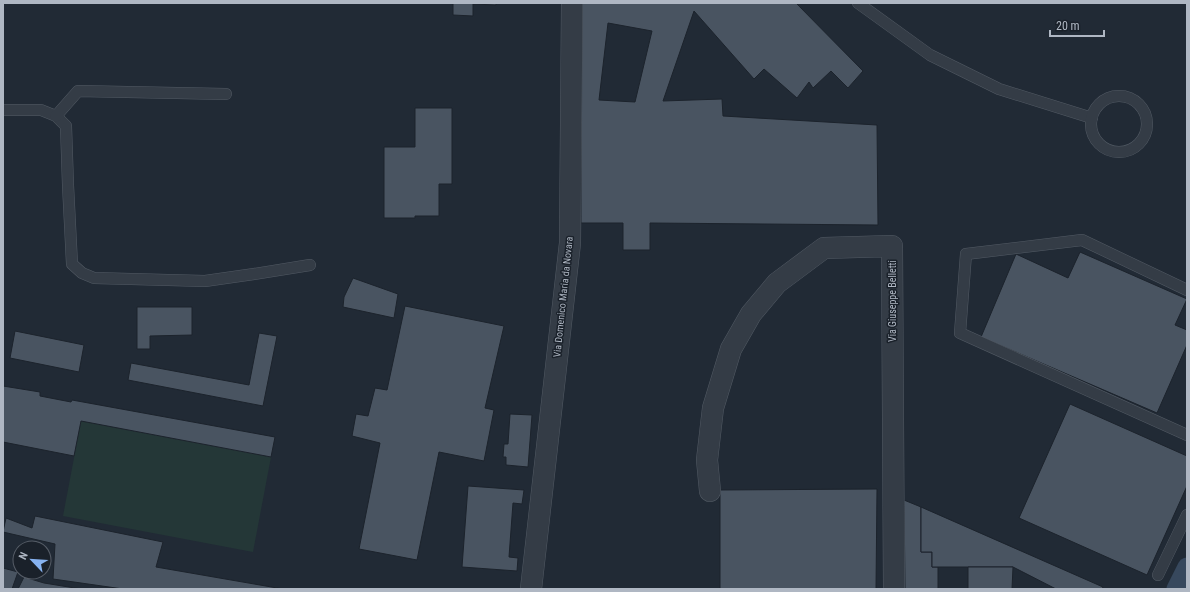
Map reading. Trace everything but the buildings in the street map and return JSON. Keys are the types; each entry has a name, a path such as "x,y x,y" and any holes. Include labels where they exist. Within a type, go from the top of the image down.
{"street":[{"name":"Via Domenico Maria da Novara","path":"531,589 570,242 572,3"},
{"name":"Via Giuseppe Belletti","path":"710,491 707,460 713,408 731,349 752,314 777,283 824,248 892,246 894,589"}],"lane":[{"path":"858,3 930,55 999,89 1092,118"},
{"path":"56,116 78,91 226,94"},
{"path":"1120,96 1129,98 1137,103 1143,110 1147,119 1147,129 1144,137 1135,147 1123,152 1114,152 1105,149 1098,143 1093,135 1091,127 1092,118 1096,109 1102,102 1110,98 1120,96"},
{"path":"3,110 40,110 56,116 66,126 72,264 82,273 94,278 205,281 310,264"},
{"path":"1187,290 1082,240 966,254 960,333 1187,435"},
{"path":"1158,575 1187,515"}],"shaded area":[{"path":"81,421 271,457 253,552 63,516"}],"waterway":[{"path":"1176,589 1187,567"}]}
